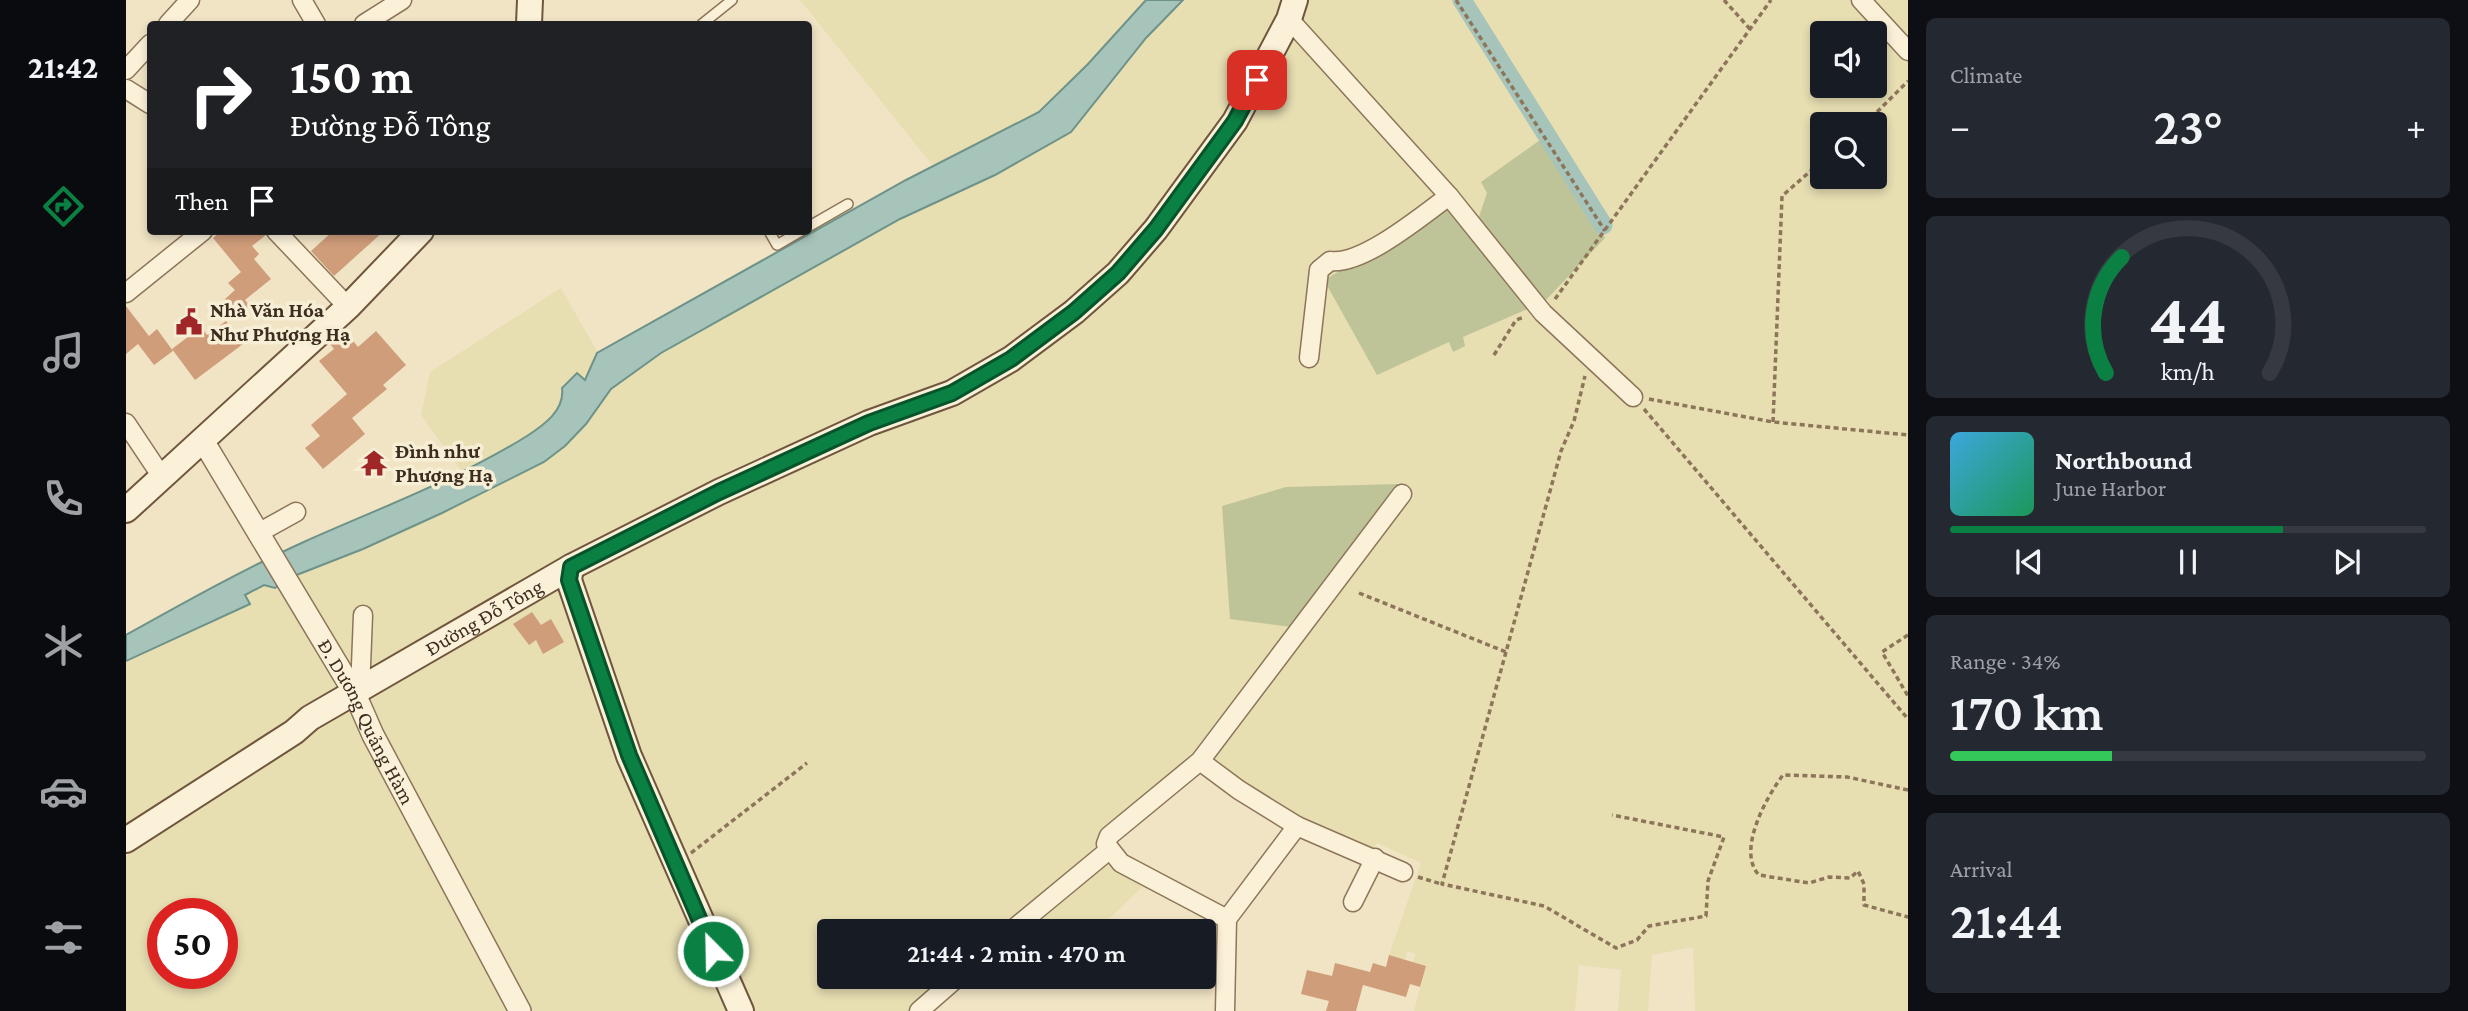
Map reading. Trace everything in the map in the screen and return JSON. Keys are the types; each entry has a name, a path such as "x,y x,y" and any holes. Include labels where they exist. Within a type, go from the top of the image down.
{"main road":[{"path":"529,21 530,0"},
{"name":"Đường Đỗ Tông","path":"126,840 294,732 310,718 571,567 719,492 869,423 952,393 1011,359 1074,312 1118,273 1156,229 1235,121 1292,10"},
{"path":"126,510 348,307 417,235"},
{"path":"571,567 569,580 629,755 741,1011"}],"street":[{"path":"171,21 190,0"},
{"path":"302,0 314,21"},
{"path":"369,21 402,0"},
{"path":"1861,0 1908,51"},
{"path":"1292,10 1450,196 1543,313 1591,354 1633,397"},
{"path":"126,70 147,47"},
{"path":"126,89 147,102"},
{"path":"1309,358 1322,257 1342,262 1409,226 1450,196"},
{"path":"126,293 198,235"},
{"path":"280,235 348,307"},
{"path":"126,423 162,477"},
{"name":"Đ. Dương Quảng Hàm","path":"202,439 292,592 357,692 373,735 520,1011"},
{"path":"1227,919 1121,863 1106,844 1109,836 1200,761 1402,494"},
{"path":"261,537 296,512"},
{"path":"357,692 363,615"},
{"path":"1200,761 1238,790 1297,825 1403,872"},
{"path":"1224,1011 1227,919 1297,825"},
{"path":"1026,919 1110,850"},
{"path":"1353,902 1376,858"},
{"path":"919,1011 944,989"}],"lane":[{"path":"706,21 732,0"},
{"path":"812,225 848,204"},
{"path":"772,235 778,245 795,235"}],"path":[{"path":"1456,0 1605,232"},
{"path":"1724,0 1750,29"},
{"path":"1493,355 1517,320 1531,314 1543,313 1605,232 1771,0"},
{"path":"1877,112 1908,81"},
{"path":"1773,422 1782,196 1810,172"},
{"path":"1441,884 1591,354"},
{"path":"1633,397 1773,422 1908,435"},
{"path":"1633,397 1908,719"},
{"path":"1359,593 1506,652"},
{"path":"1908,635 1882,652 1908,696"},
{"path":"676,865 807,762"},
{"path":"1908,790 1847,777 1783,775 1759,810 1752,863 1759,875 1809,883 1829,877 1850,878 1858,871 1864,884 1864,905 1908,918"},
{"path":"1403,872 1441,884 1544,906 1616,947 1637,940 1649,926 1706,916 1708,881 1724,837 1612,815"}],"shaded area":[{"path":"800,0 1908,0 1908,1011 1695,1011 1693,947 1652,955 1648,1011 1618,1011 1621,970 1579,965 1575,1011 1414,1011 1426,966 1413,962 1415,954 1408,951 1405,960 1389,955 1421,863 1377,843 1370,855 1297,826 1200,761 1106,843 1151,879 1109,919 1034,919 1030,915 1025,919 817,919 817,989 945,989 919,1011 126,1011 126,635 254,565 462,472 421,415 430,372 561,288 598,353 933,166","holes":["1487,193 1544,302 1462,337 1453,351 1449,342 1471,240"]}],"green space":[{"path":"1543,138 1605,238 1544,302 1463,337 1465,346 1453,352 1449,342 1377,375 1324,280 1449,208 1471,240 1487,193 1481,182"},
{"path":"1399,484 1308,629 1230,619 1222,506 1286,487"}],"water":[{"path":"1146,0 1183,0 1146,38 1071,132 995,175 900,219 661,353 611,389 586,424 565,446 544,462 442,513 363,549 294,576 275,588 264,585 245,595 250,604 126,661 126,635 260,563 501,452 534,432 552,416 560,403 562,388 577,373 585,380 597,353 906,180 1039,112 1088,64"}],"building":[{"path":"217,235 266,235 252,246 259,254 254,259 271,279 245,300 250,306 239,316 225,299 235,290 228,283 241,272 213,238"},
{"path":"329,235 380,235 334,276 311,251"},
{"path":"126,306 149,336 157,329 173,351 154,365 138,344 126,354"},
{"path":"226,321 243,344 195,380 172,349 201,327 207,335"},
{"path":"345,331 358,347 376,331 406,365 383,385 387,389 352,418 365,434 323,469 305,448 320,436 311,425 347,394 319,361 334,349 330,344"},
{"path":"532,612 541,625 551,619 564,642 543,654 536,640 529,645 513,624"},
{"path":"1389,955 1426,966 1420,987 1410,984 1406,997 1363,985 1356,1011 1326,1011 1329,1001 1301,994 1307,970 1332,976 1335,963 1370,972 1373,963 1386,967"}],"waterway":[{"path":"1462,0 1603,225"}],"place":[{"name":"Nhà Văn Hóa Như Phượng Hạ","path":"189,322"},
{"name":"Đình như Phượng Hạ","path":"374,463"}],"route":[{"path":"713,951 629,755 569,580 571,567 719,492 869,423 952,393 1011,359 1074,312 1118,273 1156,229 1235,121 1257,80"}]}
